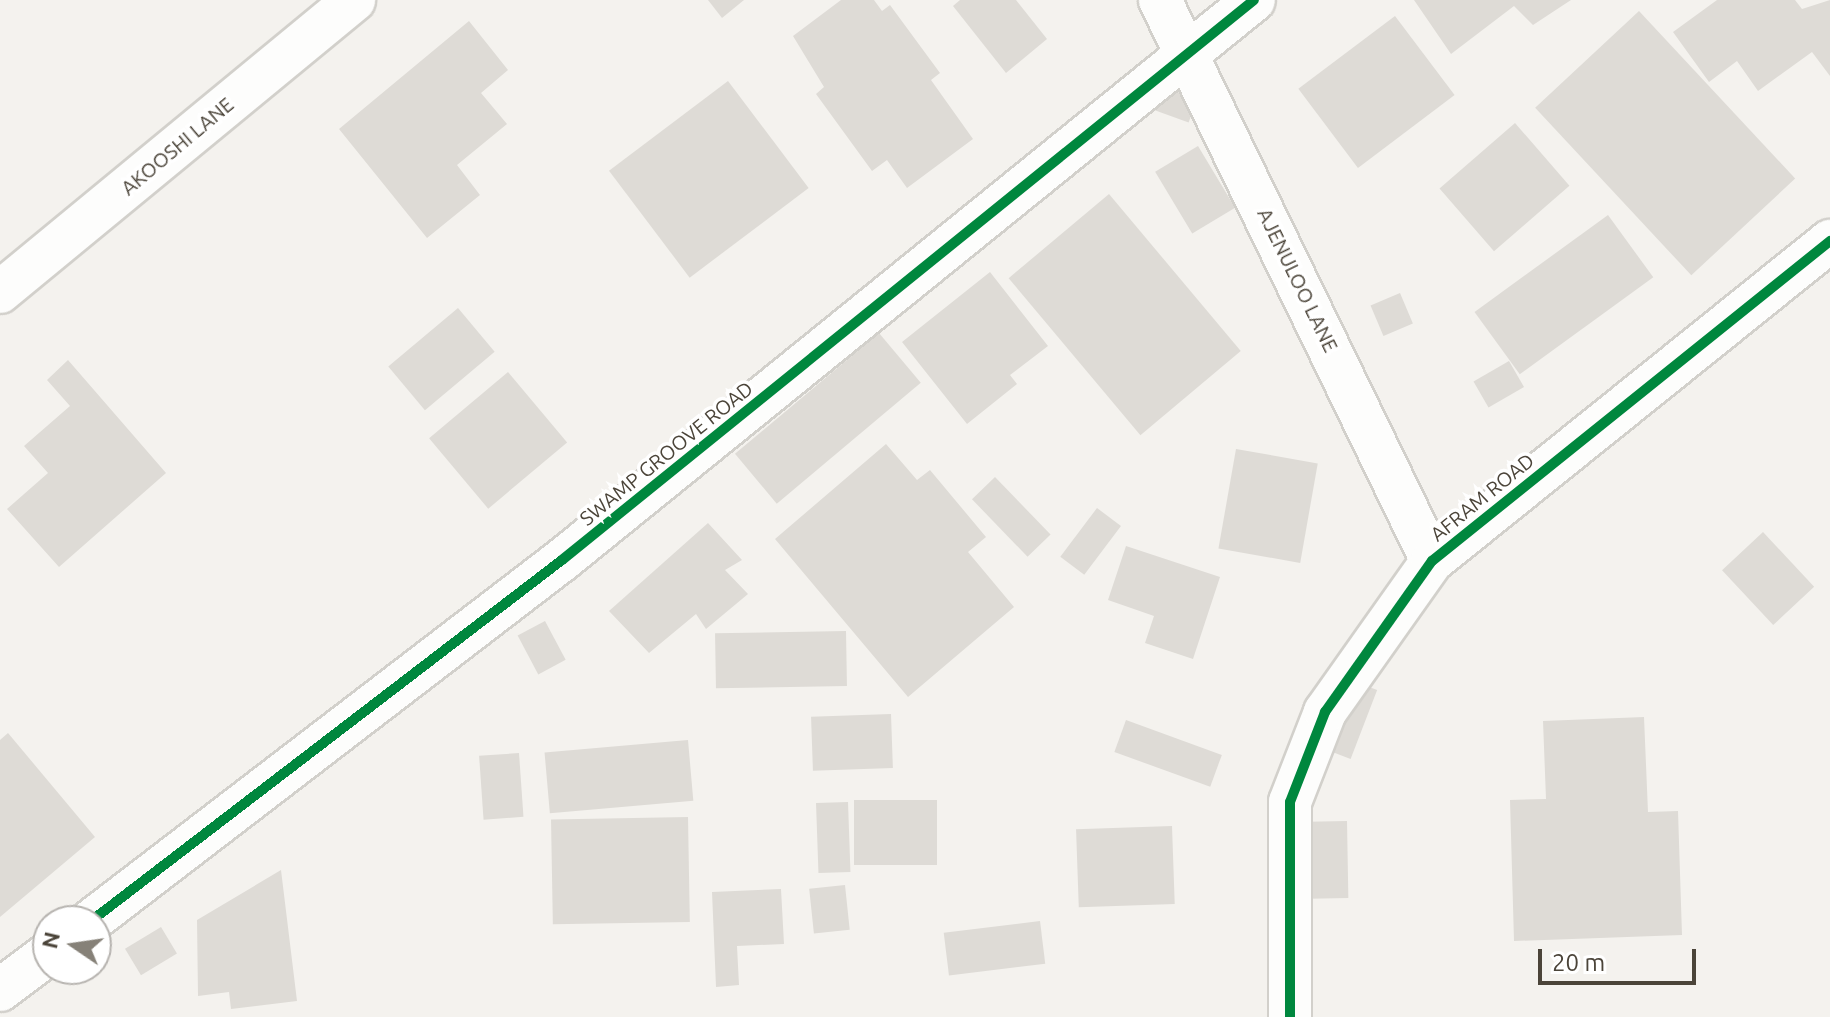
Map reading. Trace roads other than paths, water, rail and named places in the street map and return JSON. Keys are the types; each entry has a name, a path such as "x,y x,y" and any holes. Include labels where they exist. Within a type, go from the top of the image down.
{"street":[{"name":"AKOOSHI LANE","path":"0,292 354,0"},
{"name":"AJENULOO LANE","path":"1160,0 1189,52 1432,561"},
{"name":"SWAMP GROOVE ROAD","path":"112,905 562,560 1254,0"},
{"name":"AFRAM ROAD","path":"1290,1017 1290,802 1299,764 1325,712 1432,561 1830,241"},
{"path":"0,990 32,966"}]}
